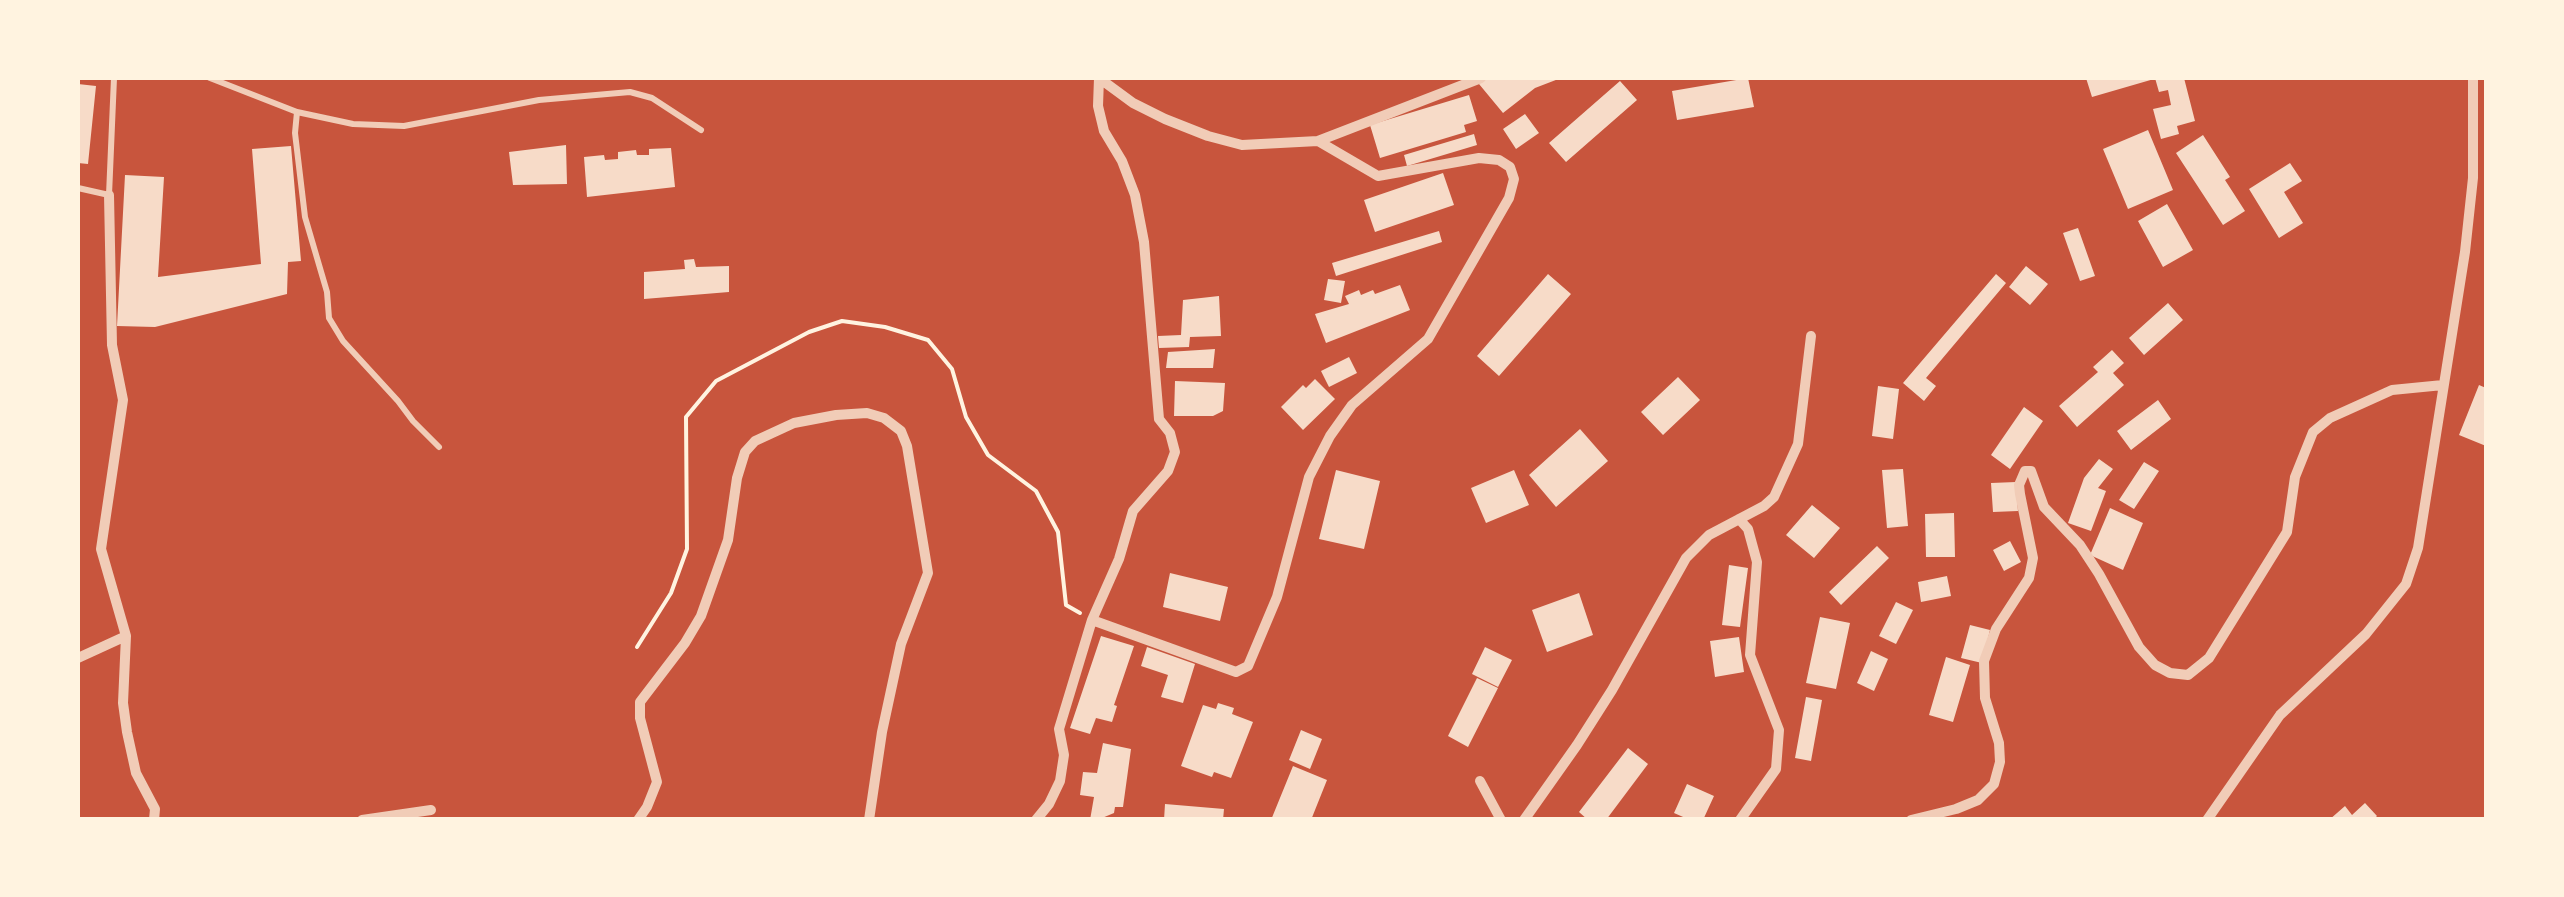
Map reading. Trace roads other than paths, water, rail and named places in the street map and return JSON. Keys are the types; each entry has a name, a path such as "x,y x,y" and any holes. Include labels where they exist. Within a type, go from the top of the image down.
{"street":[{"path":"1099,78 1132,103 1208,136 1242,145 1318,142 1482,78"},
{"path":"1036,820 1060,781 1064,754 1059,729 1092,620 1119,559 1132,511 1168,471 1176,452 1160,419 1144,242 1122,161 1104,132 1098,106 1099,78"},
{"path":"2207,820 2280,714 2366,634 2406,584 2418,548 2465,252 2474,178 2474,78"},
{"path":"1092,620 1236,672 1248,666 1277,597 1309,477 1330,436 1352,405 1428,338 1510,198 1514,179 1510,167 1500,160 1479,158 1378,176 1318,142"},
{"path":"108,195 112,344 123,400 101,549 126,636 126,732 136,774 155,808 154,820"},
{"path":"1524,820 1612,690 1686,558 1709,535 1774,496 1798,444 1811,336"},
{"path":"1911,820 1956,810 1978,800 1994,784 2000,762 1985,698 1984,661 1996,629 2020,597 2033,558 2020,494 2025,471 2031,471 2044,507 2080,545 2099,574 2139,648 2170,674 2188,676 2209,658 2288,532 2295,478 2313,432 2330,418 2392,390 2443,386"},
{"path":"638,820 657,782 640,718 640,702 685,644 700,616 728,540 745,452 755,441 794,423 867,413 884,418 902,431 928,573 901,644 882,732 870,820"},
{"path":"1739,519 1748,529 1757,562 1750,656 1780,730 1776,769 1740,820"},
{"path":"78,658 126,636"},
{"path":"1480,781 1502,820"},
{"path":"362,820 431,810"}],"lane":[{"path":"78,188 108,195 114,78"},
{"path":"210,78 297,112 353,124 404,126 539,100 630,92 652,98 701,130"},
{"path":"297,112 305,218 327,292 329,318 412,421 439,447"}]}
